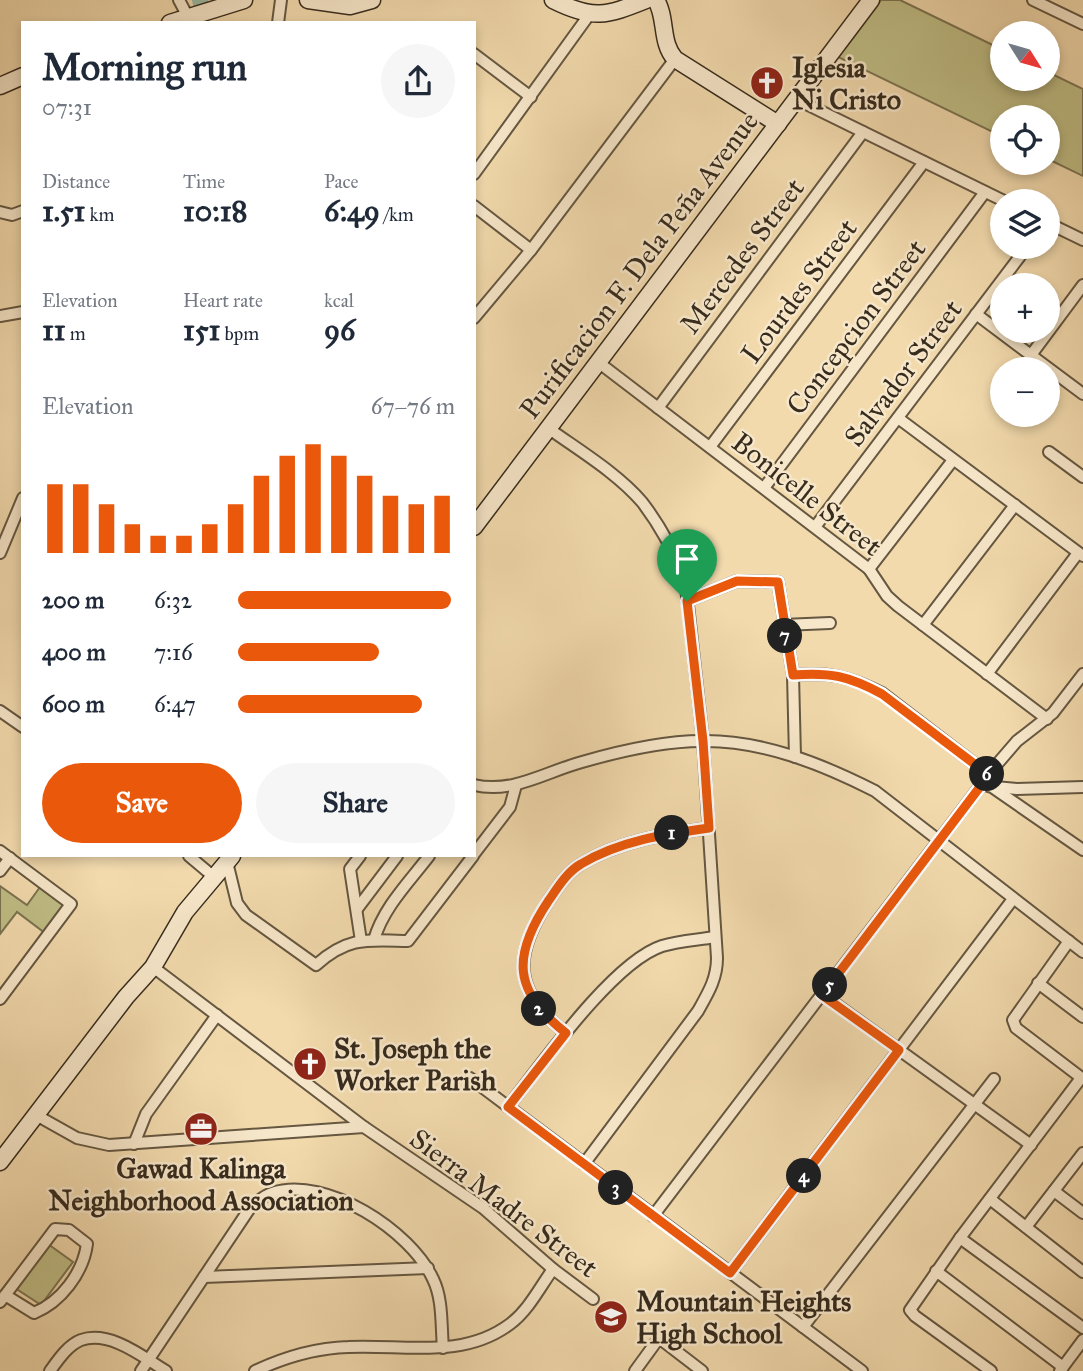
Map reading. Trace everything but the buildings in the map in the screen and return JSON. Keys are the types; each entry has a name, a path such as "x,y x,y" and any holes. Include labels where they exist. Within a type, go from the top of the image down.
{"street":[{"path":"179,0 188,16"},
{"path":"175,21 244,0"},
{"path":"278,21 281,0"},
{"path":"308,0 350,6 372,0"},
{"path":"553,0 576,12 589,15 617,11 646,0"},
{"path":"656,0 662,16 667,46 675,59 778,124"},
{"name":"Purificacion F. Dela Peña Avenue","path":"476,524 871,0"},
{"path":"1033,0 1083,24"},
{"path":"476,171 589,15"},
{"path":"476,56 531,97"},
{"path":"476,316 531,250 675,59"},
{"path":"0,86 21,77"},
{"path":"796,99 990,194"},
{"name":"Mercedes Street","path":"658,408 863,132"},
{"name":"Lourdes Street","path":"710,447 924,162"},
{"name":"Concepcion Street","path":"764,488 985,192"},
{"path":"476,208 531,250"},
{"path":"0,212 12,215 21,212"},
{"path":"1060,229 1083,240"},
{"name":"Salvador Street","path":"815,527 1018,259"},
{"path":"1031,355 1083,285"},
{"path":"0,316 21,312"},
{"path":"976,314 1083,394"},
{"name":"Bonicelle Street","path":"598,362 870,569 892,601 1047,719"},
{"path":"898,418 1081,555 987,674"},
{"path":"548,428 599,465 643,503 677,559 685,578 703,741 717,971 711,989 698,1011 584,1164"},
{"path":"1049,452 1083,477"},
{"path":"870,569 953,460"},
{"path":"0,553 21,503"},
{"path":"923,625 1015,505"},
{"path":"687,601 737,581 778,582 793,675 795,757"},
{"path":"783,625 830,623"},
{"path":"793,675 835,674 882,694 988,782 1083,850"},
{"path":"653,1216 1017,741 1047,719 1083,674"},
{"path":"0,711 21,726"},
{"path":"476,789 516,785 605,755 667,744 703,741 748,746 795,757 875,791 1083,951"},
{"path":"988,782 1017,789 1083,786"},
{"path":"476,852 510,807 516,785"},
{"path":"566,1033 534,1004 524,978 523,959 527,939 562,881 579,864 633,841 709,828"},
{"path":"0,851 71,904 0,999"},
{"path":"190,857 214,877"},
{"path":"359,857 350,869 361,941"},
{"path":"357,908 396,857"},
{"path":"374,940 387,911 428,857"},
{"path":"230,859 237,903 246,915 316,965 331,950 344,944 374,940 408,941 472,857"},
{"path":"0,871 10,858"},
{"path":"0,1162 126,997 153,967 185,912 230,859"},
{"path":"730,1273 1013,899"},
{"path":"508,1107 566,1033 618,974 660,947 715,936"},
{"path":"991,1371 910,1310 936,1271 1082,1079 1013,1024 1014,1015 1069,941"},
{"name":"Sierra Madre Street","path":"153,967 365,1127 483,1208 553,1269 593,1299"},
{"path":"1038,983 1083,1017"},
{"path":"822,995 1031,1145"},
{"path":"134,1144 146,1114 217,1015"},
{"path":"470,1079 862,1371"},
{"path":"803,1327 994,1079"},
{"path":"36,1115 60,1130 93,1143 134,1144 365,1127"},
{"path":"1026,1227 1083,1154"},
{"path":"141,1371 250,1208 271,1193 296,1189 329,1195 359,1208 409,1246 428,1268 435,1282 443,1348"},
{"path":"1054,1191 1083,1213"},
{"path":"990,1199 1083,1272"},
{"path":"55,1229 69,1230 87,1244 81,1267 48,1307 34,1313 3,1298 55,1229"},
{"path":"961,1238 1083,1328"},
{"path":"204,1277 428,1268"},
{"path":"255,1371 297,1354 321,1349 351,1346 443,1348 468,1344 493,1335 512,1323 553,1269"},
{"path":"936,1271 1061,1369 1083,1340"},
{"path":"635,1371 659,1338 702,1371"},
{"path":"50,1371 69,1347 81,1340 92,1339 117,1343 166,1371"}],"shaded area":[{"path":"881,0 900,0 990,44 990,91 1060,91 1060,78 1083,89 1083,176 1060,165 1060,105 990,105 990,131 838,57"},
{"path":"0,886 27,905 40,887 67,905 45,933 17,912 0,934"},
{"path":"48,1244 73,1262 41,1305 15,1288"}],"waterway":[{"path":"200,0 203,11"}],"place":[{"name":"Iglesia Ni Cristo","path":"767,83"},
{"name":"St. Joseph the Worker Parish","path":"310,1064"},
{"name":"Gawad Kalinga Neighborhood Association","path":"201,1129"},
{"name":"Mountain Heights High School","path":"611,1317"}],"route":[{"path":"737,581 778,582 793,675 835,674 867,686 882,694 989,775 822,995 899,1050 730,1273 508,1107 566,1033 534,1004 524,978 523,959 527,939 562,881 579,864 633,841 709,828 703,741 687,601 737,581"}]}
